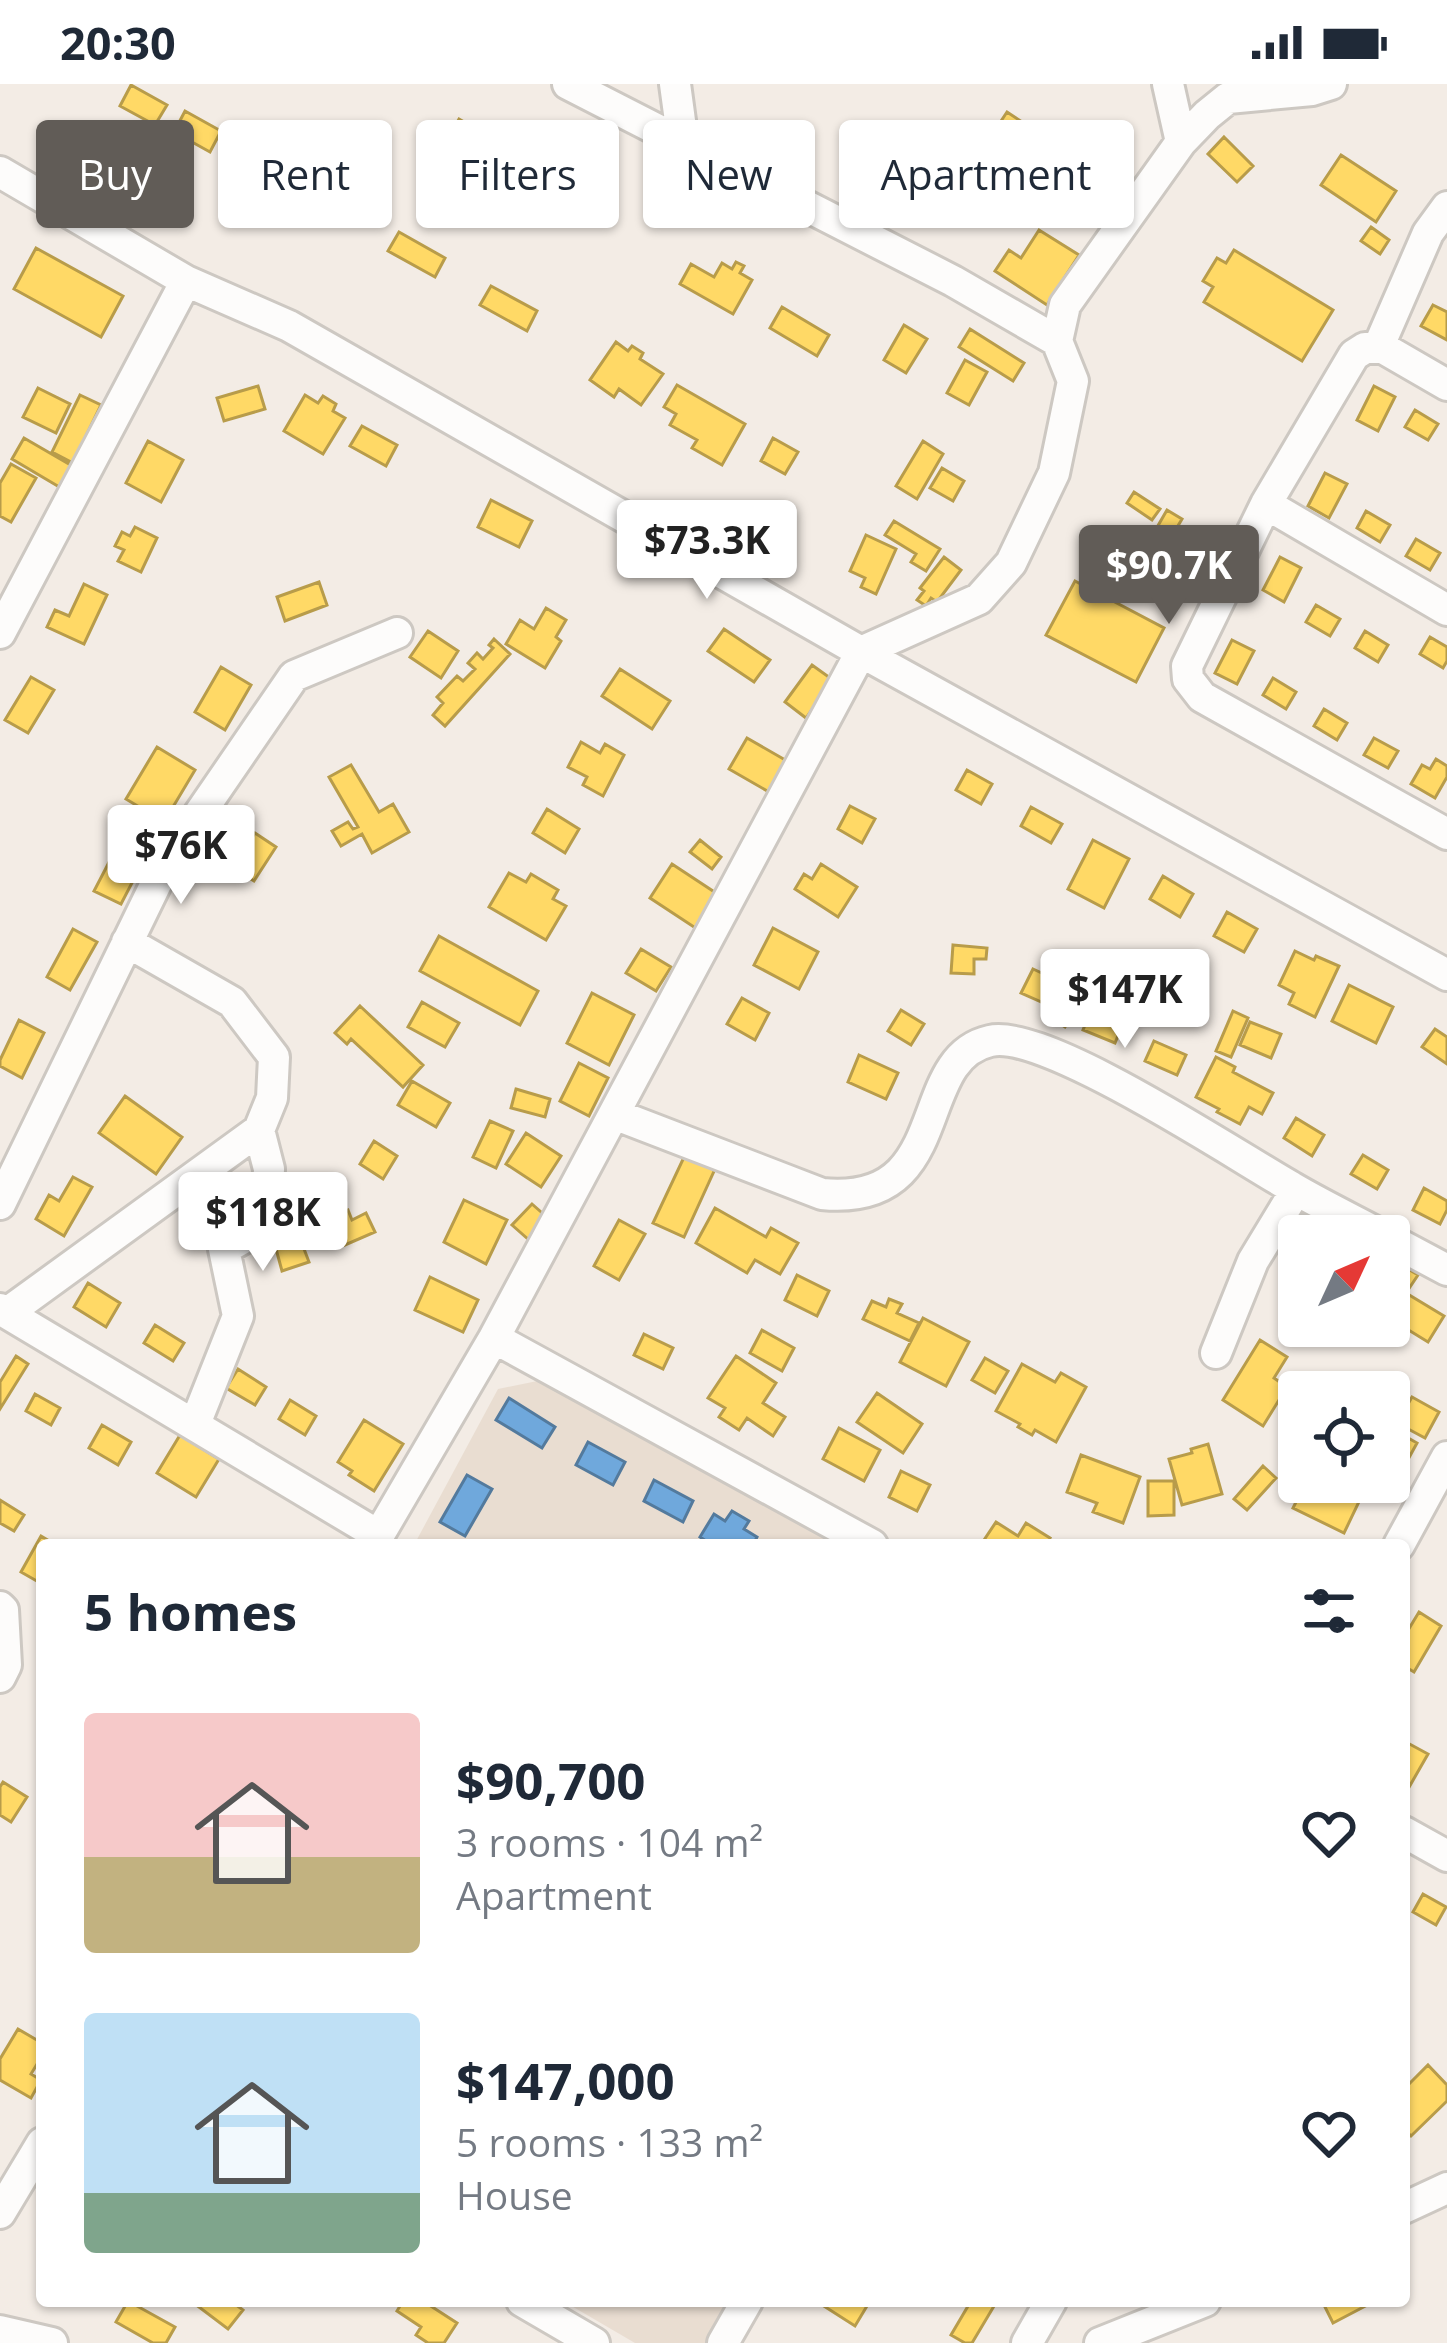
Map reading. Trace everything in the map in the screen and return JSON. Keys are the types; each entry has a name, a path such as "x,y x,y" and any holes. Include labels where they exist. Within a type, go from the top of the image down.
{"street":[{"path":"568,84 643,122"},
{"path":"675,84 680,120"},
{"path":"1168,84 1181,142"},
{"path":"376,1539 494,1338 861,652 979,599 1011,563 1054,472 1066,422 1073,382 1057,341 1065,305 1181,142 1207,115 1228,98 1331,84"},
{"path":"0,172 185,281 289,326 861,652 1447,975"},
{"path":"1378,348 1428,233 1447,207"},
{"path":"815,210 1057,341"},
{"path":"0,633 185,281"},
{"path":"1447,385 1383,348 1366,348 1354,355 1266,503 1187,666 1188,679 1202,697 1447,833"},
{"path":"1266,503 1447,610"},
{"path":"0,1204 166,861 294,676 397,634"},
{"path":"128,942 232,1001 274,1057 272,1098 259,1130 4,1311 195,1424 373,1539"},
{"path":"614,1114 822,1194 862,1193 890,1181 908,1164 921,1145 946,1078 967,1051 992,1040 1024,1044 1097,1074 1343,1215"},
{"path":"195,1424 238,1316 224,1249 266,1225 269,1169 259,1130"},
{"path":"1216,1353 1253,1261 1297,1190"},
{"path":"1410,1251 1447,1270"},
{"path":"494,1338 861,1539"},
{"path":"1403,1539 1447,1457"},
{"path":"0,1607 4,1610 6,1665 0,1677"},
{"path":"1410,1835 1447,1856"},
{"path":"0,2213 36,2153"},
{"path":"1410,2205 1447,2188"},
{"path":"532,2307 594,2343"},
{"path":"723,2343 744,2307"},
{"path":"1027,2343 1048,2307"},
{"path":"1100,2343 1190,2307"},
{"path":"0,2331 52,2343"}],"shaded area":[{"path":"552,1378 841,1539 417,1539 498,1389"},
{"path":"573,2307 728,2307 707,2343 635,2343"}],"building: Homes":[{"path":"131,85 167,105 158,120 146,120 120,106"},
{"path":"185,111 218,129 210,152 194,143 194,120 180,120"},
{"path":"1224,137 1253,166 1237,182 1208,154"},
{"path":"1341,155 1396,191 1376,222 1321,185"},
{"path":"1371,227 1389,240 1380,254 1361,241"},
{"path":"1039,230 1079,255 1047,305 995,271 1009,250 1021,258"},
{"path":"399,232 445,258 435,277 388,251"},
{"path":"36,248 123,296 101,337 14,289"},
{"path":"1234,250 1333,310 1302,361 1204,302 1213,287 1203,281 1217,258 1226,263"},
{"path":"736,262 744,266 740,273 752,280 733,314 680,284 691,264 714,277 722,263 732,269"},
{"path":"491,286 537,311 527,331 480,305"},
{"path":"1433,305 1447,312 1447,340 1421,326"},
{"path":"782,307 829,335 817,356 770,328"},
{"path":"904,325 927,339 906,373 884,360"},
{"path":"970,329 1024,363 1013,381 959,347"},
{"path":"616,342 628,351 632,346 643,353 640,359 663,374 641,405 619,389 614,397 590,380"},
{"path":"965,360 987,372 969,405 947,393"},
{"path":"677,385 745,424 722,465 692,448 697,440 670,425 676,414 664,407"},
{"path":"258,386 265,409 224,421 217,398"},
{"path":"1374,386 1395,397 1378,431 1357,420"},
{"path":"38,388 70,404 56,433 23,417"},
{"path":"80,395 101,405 73,463 52,452"},
{"path":"305,395 318,403 323,396 345,418 323,454 284,431"},
{"path":"1415,410 1438,424 1428,440 1405,427"},
{"path":"362,426 397,445 386,466 350,446"},
{"path":"24,438 74,467 61,488 12,459"},
{"path":"773,438 798,452 785,474 761,461"},
{"path":"148,441 183,460 161,502 126,483"},
{"path":"923,441 943,454 917,499 896,486"},
{"path":"11,464 36,478 11,522 0,516 0,483"},
{"path":"942,468 964,481 953,501 930,488"},
{"path":"1325,473 1347,484 1329,518 1308,506"},
{"path":"1134,492 1160,509 1152,520 1127,503"},
{"path":"491,500 532,521 519,547 478,527"},
{"path":"1167,510 1182,519 1163,551 1148,543"},
{"path":"1366,511 1390,525 1380,542 1357,528"},
{"path":"894,521 940,549 926,571 911,562 916,554 885,535"},
{"path":"135,527 157,538 141,572 118,561 124,550 115,546 122,532 130,536"},
{"path":"866,535 896,549 876,594 861,587 865,578 850,571"},
{"path":"1416,539 1440,553 1430,570 1406,556"},
{"path":"944,557 961,570 937,602 931,598 926,606 917,600 924,591 920,588"},
{"path":"1280,557 1301,568 1284,602 1263,590"},
{"path":"1075,581 1164,628 1136,682 1046,635"},
{"path":"319,582 327,605 285,621 277,597"},
{"path":"84,584 107,595 84,644 47,627 55,610 69,616"},
{"path":"1316,605 1340,619 1330,636 1306,622"},
{"path":"546,608 566,620 556,637 561,641 545,668 506,644 520,620 534,629"},
{"path":"724,629 770,660 754,682 708,651"},
{"path":"428,631 458,651 441,678 410,657"},
{"path":"1365,631 1388,645 1378,662 1355,648"},
{"path":"1430,637 1447,647 1443,668 1420,654"},
{"path":"494,639 510,654 445,726 433,715 443,703 437,697 457,676 463,681 475,669 468,663 477,653 483,659"},
{"path":"1232,640 1254,651 1237,684 1215,673"},
{"path":"812,665 833,680 806,718 785,702"},
{"path":"221,667 251,685 225,730 195,712"},
{"path":"620,669 670,701 652,729 602,696"},
{"path":"31,677 54,690 28,733 5,720"},
{"path":"1273,678 1296,692 1286,709 1263,695"},
{"path":"1324,709 1347,723 1337,740 1314,726"},
{"path":"747,738 787,761 769,792 729,769"},
{"path":"1374,738 1398,751 1388,768 1364,755"},
{"path":"581,742 600,753 605,744 624,755 603,796 583,785 587,777 568,767"},
{"path":"157,747 195,770 164,822 126,799"},
{"path":"1436,759 1447,766 1447,777 1435,798 1411,784 1422,765 1430,769"},
{"path":"351,765 379,812 393,804 409,832 372,853 362,834 341,846 332,831 348,822 353,829 358,827 329,777"},
{"path":"967,770 992,784 981,804 956,790"},
{"path":"850,806 875,819 862,843 838,829"},
{"path":"1031,807 1062,824 1051,843 1021,826"},
{"path":"547,809 579,829 565,853 533,833"},
{"path":"255,833 276,847 254,881 232,867"},
{"path":"700,840 721,857 712,869 690,852"},
{"path":"1093,840 1129,859 1104,908 1068,889"},
{"path":"120,841 147,854 121,904 94,891"},
{"path":"672,864 722,897 700,931 650,898"},
{"path":"821,864 857,887 838,917 795,889 804,874 812,879"},
{"path":"509,873 526,882 531,874 558,890 553,899 566,906 546,940 489,907"},
{"path":"1163,876 1193,894 1180,917 1150,899"},
{"path":"1227,912 1257,929 1244,952 1214,936"},
{"path":"773,928 818,952 799,989 754,965"},
{"path":"73,929 97,942 70,990 47,977"},
{"path":"439,936 538,991 520,1025 420,971"},
{"path":"953,945 987,948 986,959 974,959 974,974 951,973"},
{"path":"641,949 671,967 656,991 626,973"},
{"path":"1295,951 1339,966 1315,1017 1289,1004 1294,993 1279,985"},
{"path":"1033,969 1057,980 1046,1004 1021,993"},
{"path":"1349,985 1393,1007 1376,1043 1332,1021"},
{"path":"592,993 634,1015 609,1065 567,1043"},
{"path":"1064,996 1079,1006 1065,1027 1050,1017"},
{"path":"742,998 769,1013 755,1040 727,1024"},
{"path":"422,1002 459,1023 445,1047 408,1027"},
{"path":"1094,1003 1126,1016 1115,1043 1083,1030"},
{"path":"360,1006 423,1065 403,1087 351,1039 347,1044 335,1033"},
{"path":"901,1010 924,1024 911,1045 888,1031"},
{"path":"1233,1011 1248,1018 1231,1057 1216,1051"},
{"path":"19,1020 44,1033 22,1078 0,1066"},
{"path":"1250,1022 1281,1034 1271,1058 1240,1045"},
{"path":"1435,1029 1447,1037 1447,1064 1422,1047"},
{"path":"1154,1041 1186,1055 1177,1075 1145,1061"},
{"path":"859,1055 898,1073 886,1099 848,1082"},
{"path":"1216,1057 1235,1067 1233,1072 1273,1093 1262,1114 1249,1107 1240,1124 1196,1097"},
{"path":"579,1063 608,1078 589,1116 560,1101"},
{"path":"412,1081 450,1103 436,1127 398,1105"},
{"path":"516,1089 550,1099 545,1117 511,1108"},
{"path":"125,1096 182,1137 156,1174 99,1133"},
{"path":"1296,1118 1324,1135 1312,1156 1284,1138"},
{"path":"490,1121 513,1131 496,1168 473,1157"},
{"path":"526,1133 561,1156 541,1187 506,1164"},
{"path":"374,1141 397,1156 383,1179 360,1164"},
{"path":"685,1155 715,1169 684,1237 653,1223"},
{"path":"1363,1155 1388,1170 1377,1189 1351,1174"},
{"path":"73,1177 92,1187 64,1236 36,1219 49,1195 59,1201"},
{"path":"1424,1188 1447,1201 1440,1224 1413,1210"},
{"path":"226,1198 253,1211 243,1232 216,1218"},
{"path":"464,1200 507,1220 486,1264 444,1242"},
{"path":"532,1204 549,1219 529,1240 512,1225"},
{"path":"715,1208 766,1237 771,1228 798,1243 780,1274 755,1260 747,1273 696,1243"},
{"path":"348,1210 352,1220 366,1213 375,1232 345,1245 333,1216"},
{"path":"619,1220 645,1234 619,1280 594,1266"},
{"path":"301,1241 309,1262 282,1271 276,1249"},
{"path":"797,1275 829,1291 817,1316 785,1300"},
{"path":"430,1277 478,1300 463,1332 415,1310"},
{"path":"88,1283 120,1303 106,1327 74,1307"},
{"path":"1410,1295 1444,1316 1428,1342 1410,1331"},
{"path":"889,1299 902,1304 897,1313 919,1323 910,1341 863,1319 872,1301 886,1307"},
{"path":"923,1318 969,1342 946,1386 900,1362"},
{"path":"155,1325 184,1343 173,1361 144,1343"},
{"path":"762,1330 794,1348 782,1371 750,1353"},
{"path":"644,1334 673,1348 663,1369 634,1355"},
{"path":"1260,1340 1287,1357 1274,1378 1278,1402 1263,1426 1223,1400"},
{"path":"16,1356 28,1364 0,1409 0,1382"},
{"path":"736,1356 776,1383 763,1403 785,1417 773,1436 747,1418 739,1430 719,1417 725,1408 708,1398"},
{"path":"985,1358 1008,1371 995,1393 972,1380"},
{"path":"1022,1364 1055,1382 1061,1373 1086,1387 1056,1442 1035,1430 1032,1435 996,1411"},
{"path":"238,1369 266,1387 255,1405 226,1388"},
{"path":"877,1393 922,1424 903,1453 857,1422"},
{"path":"35,1394 60,1408 51,1425 26,1411"},
{"path":"1412,1397 1439,1412 1425,1438 1410,1430"},
{"path":"290,1400 316,1416 305,1435 279,1419"},
{"path":"364,1420 403,1444 374,1491 338,1462"},
{"path":"102,1425 131,1442 118,1465 89,1448"},
{"path":"839,1428 880,1450 864,1481 823,1459"},
{"path":"180,1435 219,1459 196,1497 157,1473"},
{"path":"1208,1444 1222,1494 1182,1505 1169,1459"},
{"path":"1081,1455 1140,1477 1123,1523 1093,1512 1097,1503 1067,1492"},
{"path":"1263,1466 1276,1478 1247,1510 1234,1499"},
{"path":"901,1471 930,1485 917,1511 889,1497"},
{"path":"1148,1481 1174,1481 1174,1515 1148,1516"},
{"path":"0,1500 24,1515 14,1531 0,1523"},
{"path":"1296,1503 1358,1503 1344,1533 1293,1508"},
{"path":"996,1522 1018,1536 1026,1523 1050,1538 1049,1539 985,1539"},
{"path":"36,1545 36,1581 21,1572"},
{"path":"1419,1612 1441,1626 1414,1672 1410,1670 1410,1627"},
{"path":"1410,1744 1428,1754 1410,1786"},
{"path":"3,1782 27,1797 11,1822 0,1815"},
{"path":"1423,1894 1446,1907 1436,1925 1413,1912"},
{"path":"18,2029 36,2040 36,2066 31,2074 36,2077 36,2089 31,2098 0,2080 0,2059"},
{"path":"1428,2065 1447,2085 1447,2101 1411,2136 1410,2135 1410,2083"},
{"path":"125,2307 139,2307 175,2327 166,2343 153,2343 116,2322"},
{"path":"199,2307 243,2310 228,2329"},
{"path":"399,2307 432,2307 457,2323 444,2343 428,2343 416,2335 421,2327 397,2311"},
{"path":"825,2307 866,2307 855,2326"},
{"path":"967,2307 993,2307 972,2343 951,2335"},
{"path":"1325,2307 1364,2307 1333,2323"}],"building: Schools":[{"path":"509,1398 555,1427 542,1448 496,1420"},
{"path":"588,1442 625,1462 613,1485 576,1465"},
{"path":"467,1475 492,1489 465,1536 440,1522"},
{"path":"654,1480 693,1501 683,1522 644,1501"},
{"path":"732,1511 749,1521 744,1529 756,1539 700,1537 714,1514 725,1521"}]}
